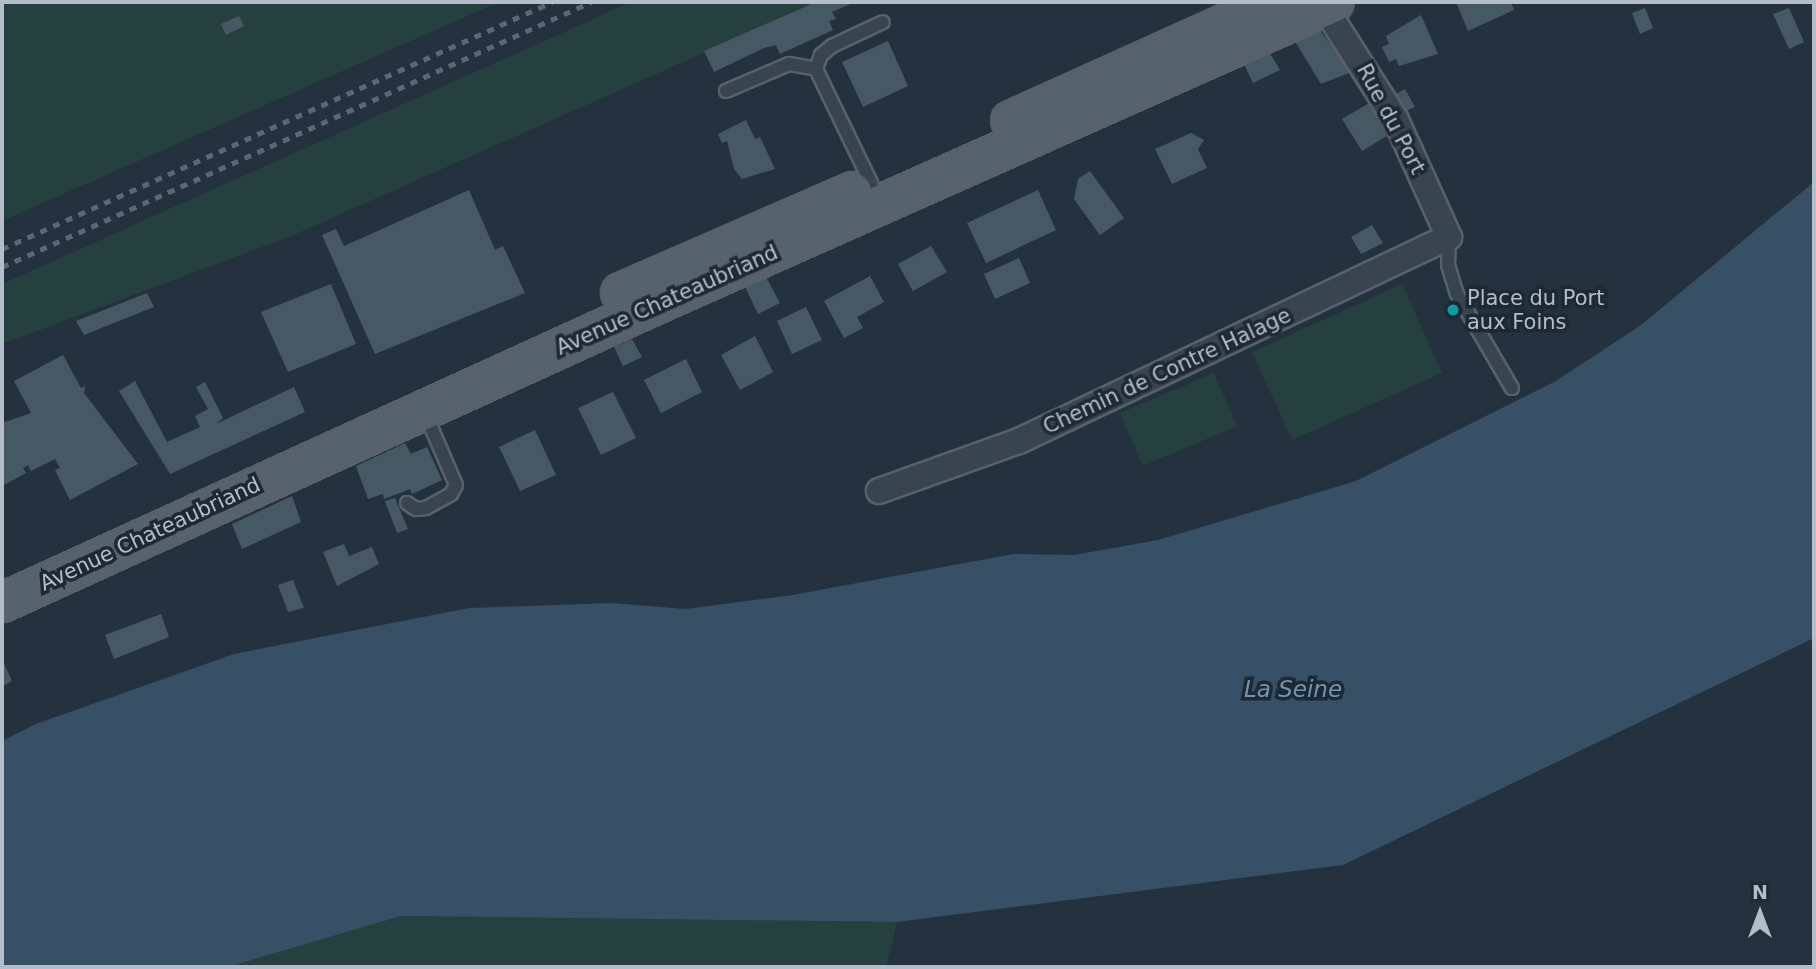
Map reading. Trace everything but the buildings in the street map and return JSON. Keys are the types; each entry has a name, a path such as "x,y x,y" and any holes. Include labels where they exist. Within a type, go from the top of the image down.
{"main road":[{"name":"Avenue Chateaubriand","path":"2,582 415,391 493,349 871,183 1271,2"},
{"name":"Avenue Chateaubriand","path":"2,603 424,409 1326,3"}],"street":[{"name":"Rue du Port","path":"1326,3 1396,120 1449,237"},
{"name":"Chemin de Contre Halage","path":"879,491 1019,441 1449,237"}],"lane":[{"path":"871,183 816,69 821,55 832,46 883,22"},
{"path":"726,92 789,64 816,69"},
{"path":"1449,237 1448,265 1457,294 1512,388"},
{"path":"407,503 416,509 426,508 451,494 457,485 424,409"}],"green space":[{"path":"2,2 499,2 2,221"},
{"path":"631,2 818,2 289,237 2,344 2,284"},
{"path":"1402,284 1442,373 1292,440 1252,352"},
{"path":"1214,373 1237,426 1143,466 1120,413"},
{"path":"401,916 897,922 886,967 228,967"}],"water":[{"name":"La Seine","path":"1814,182 1814,638 1343,865 897,922 401,916 228,967 2,967 2,741 36,724 234,654 469,608 612,603 685,609 793,595 1013,554 1074,555 1158,540 1356,481 1556,381 1641,325"}],"railway":[{"path":"2,249 552,2"},
{"path":"2,267 591,2"}],"place":[{"name":"Place du Port aux Foins","path":"1453,310"}]}
